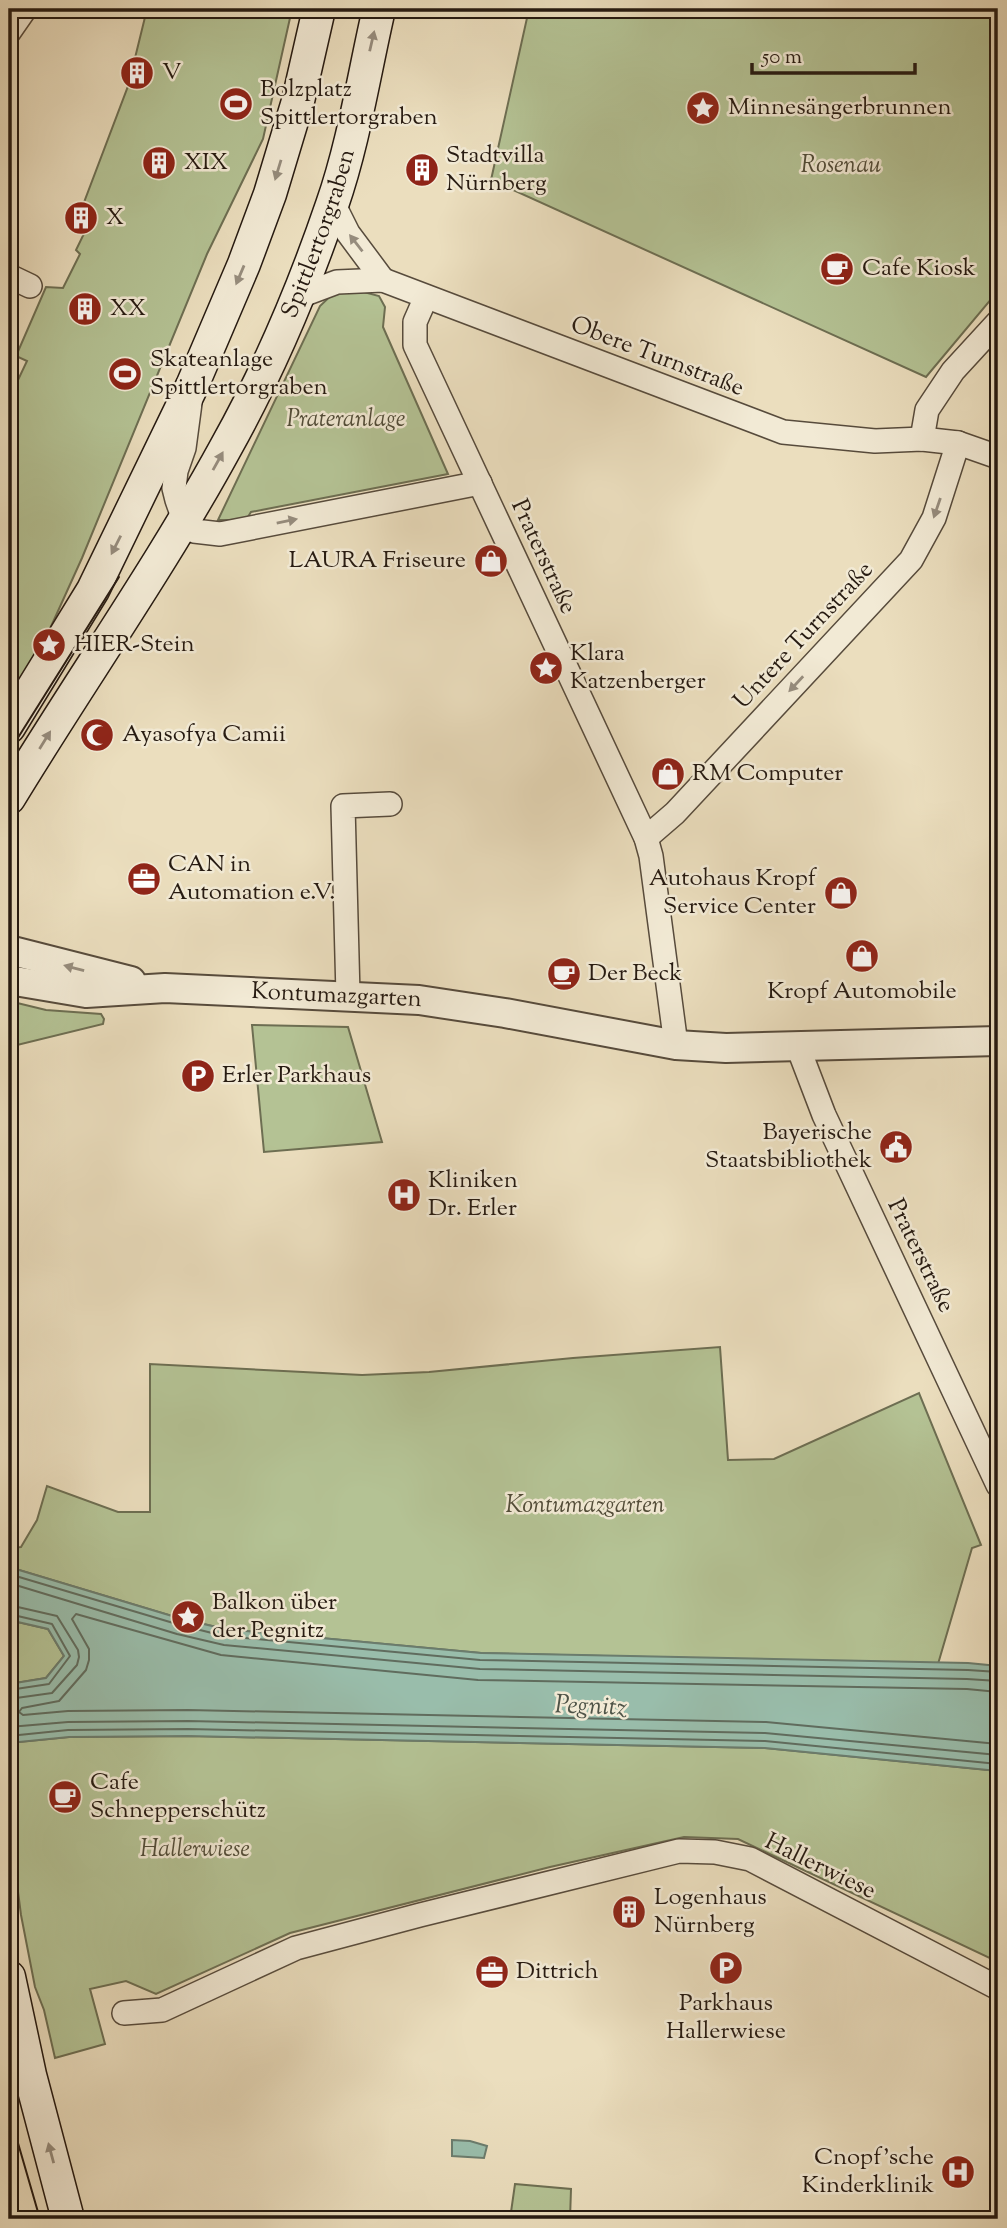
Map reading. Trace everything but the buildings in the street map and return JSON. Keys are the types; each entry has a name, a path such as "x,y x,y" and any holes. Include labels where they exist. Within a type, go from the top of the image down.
{"main road":[{"path":"9,727 93,590 192,386 244,264 270,194 298,101 319,9"},
{"name":"Spittlertorgraben","path":"9,799 184,520 239,422 297,297 333,203 379,9"},
{"path":"9,1977 30,2075 68,2219"}],"street":[{"path":"9,32 25,9"},
{"path":"333,203 348,233 383,280"},
{"name":"Obere Turnstraße","path":"297,297 337,282 383,280 783,432 875,442 922,439 958,443 998,457"},
{"name":"Praterstraße","path":"426,297 415,322 415,345 646,838 651,856 676,1045"},
{"path":"922,439 927,410 954,371 998,322"},
{"path":"192,386 184,448 174,480 184,520 194,531 220,534 480,483"},
{"name":"Untere Turnstraße","path":"646,838 675,813 911,560 934,518 958,443"},
{"path":"348,995 343,806 390,804"},
{"name":"Kontumazgarten","path":"9,950 90,972 165,988"},
{"name":"Kontumazgarten","path":"9,981 86,993 165,988 348,995 453,1004 676,1045 751,1049 998,1041"},
{"name":"Praterstraße","path":"798,1047 824,1115 998,1485"},
{"name":"Hallerwiese","path":"124,2013 162,2010 296,1948 679,1851 715,1852 750,1860 998,1988"}],"green space":[{"path":"147,9 292,9 263,139 207,254 82,558 44,642 9,697 9,399 27,361 16,356 46,287 63,288 80,254 76,250 95,211 83,205 130,81 144,84 149,66 134,62"},
{"name":"Rosenau","path":"529,9 998,9 998,291 926,377 491,180"},
{"name":"Prateranlage","path":"341,286 379,296 385,307 383,327 448,474 251,512 246,520 218,520 320,306"},
{"path":"9,1001 46,1010 101,1014 103,1024 9,1047"},
{"path":"252,1025 348,1027 382,1142 264,1152"},
{"name":"Kontumazgarten","path":"720,1347 728,1460 774,1459 919,1393 981,1545 972,1548 938,1664 481,1653 225,1629 182,1619 9,1567 9,1548 21,1547 37,1520 47,1486 118,1512 150,1512 150,1364 362,1375 429,1372"},
{"path":"9,1620 48,1629 64,1656 46,1678 9,1684"},
{"name":"Hallerwiese","path":"188,1736 765,1748 998,1771 998,1962 738,1839 684,1837 550,1867 290,1933 156,1994 126,1981 90,1989 105,2044 55,2058 44,2010 35,1987 21,1915 9,1822 9,1743 69,1737"},
{"path":"515,2184 571,2189 570,2219 510,2219"}],"water":[{"name":"Pegnitz","path":"9,1567 182,1619 225,1629 481,1653 968,1663 998,1666 998,1771 765,1748 188,1736 69,1737 9,1743 9,1684 46,1678 64,1656 48,1629 9,1620"},
{"path":"452,2140 487,2146 484,2158 452,2156"}],"tram line":[{"path":"9,752 119,577"},
{"path":"9,2112 40,2219"}],"place":[{"name":"V","path":"137,73"},
{"name":"Bolzplatz Spittlertorgraben","path":"236,104"},
{"name":"Minnesängerbrunnen","path":"703,108"},
{"name":"XIX","path":"159,163"},
{"name":"Stadtvilla Nürnberg","path":"422,170"},
{"name":"X","path":"81,218"},
{"name":"Cafe Kiosk","path":"837,269"},
{"name":"XX","path":"85,309"},
{"name":"Skateanlage Spittlertorgraben","path":"125,374"},
{"name":"LAURA Friseure","path":"491,561"},
{"name":"HIER-Stein","path":"49,645"},
{"name":"Klara Katzenberger","path":"546,668"},
{"name":"Ayasofya Camii","path":"97,735"},
{"name":"RM Computer","path":"668,774"},
{"name":"CAN in Automation e.V.","path":"144,879"},
{"name":"Autohaus Kropf Service Center","path":"841,893"},
{"name":"Kropf Automobile","path":"862,956"},
{"name":"Der Beck","path":"564,974"},
{"name":"Erler Parkhaus","path":"198,1076"},
{"name":"Bayerische Staatsbibliothek","path":"896,1147"},
{"name":"Kliniken Dr. Erler","path":"404,1195"},
{"name":"Balkon über der Pegnitz","path":"188,1617"},
{"name":"Cafe Schnepperschütz","path":"65,1797"},
{"name":"Logenhaus Nürnberg","path":"629,1912"},
{"name":"Parkhaus Hallerwiese","path":"726,1968"},
{"name":"Dittrich","path":"492,1972"},
{"name":"Cnopf'sche Kinderklinik","path":"958,2172"}]}
